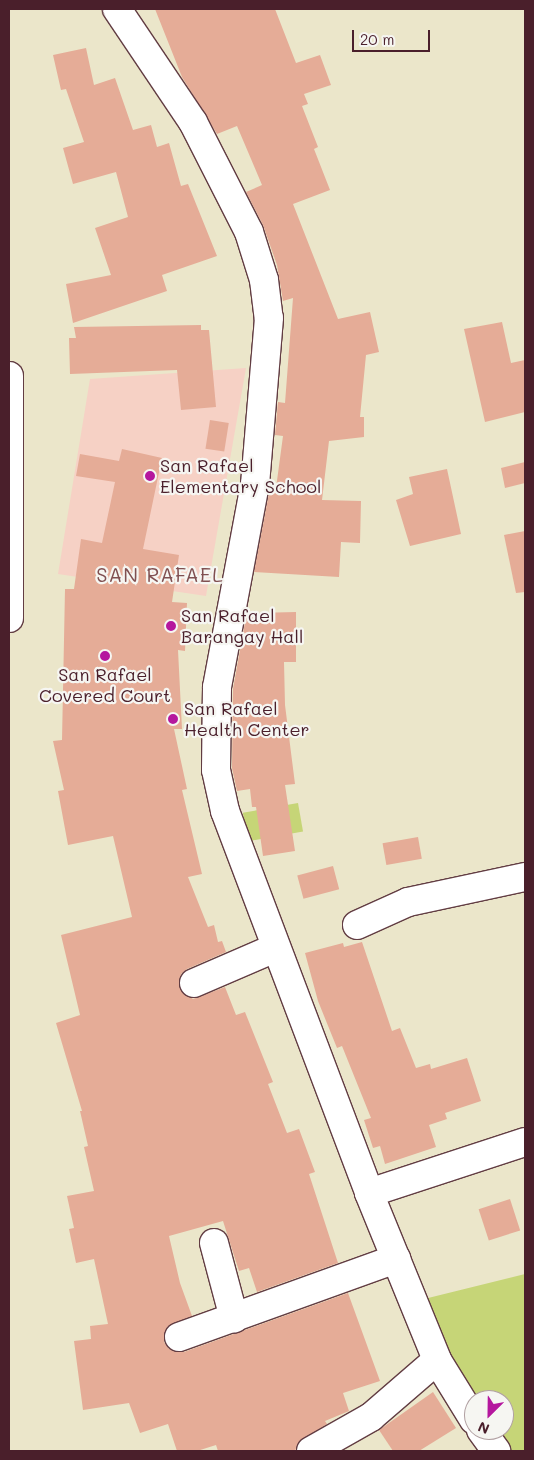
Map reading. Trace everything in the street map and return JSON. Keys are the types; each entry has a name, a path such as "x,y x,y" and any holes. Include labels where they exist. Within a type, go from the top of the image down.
{"main road":[{"path":"117,9 193,122 249,232 264,280 269,342 246,541 217,687 216,770 234,838 369,1193 437,1360 464,1404"},
{"path":"9,376 9,618"},
{"path":"357,925 408,902 525,878"},
{"path":"194,983 275,948"},
{"path":"369,1193 525,1142"},
{"path":"214,1243 234,1318"},
{"path":"179,1337 396,1258"},
{"path":"311,1451 371,1417 437,1360"},
{"path":"488,1440 496,1451"}],"shaded area":[{"name":"San Rafael Elementary School","path":"246,368 206,596 58,574 90,379"}],"green space":[{"path":"298,803 303,832 248,841 243,813"},
{"path":"525,1274 525,1451 507,1451 499,1440 514,1440 514,1390 469,1390 420,1300"}],"building":[{"path":"155,9 275,9 296,63 320,55 331,85 304,94 308,104 302,106 318,147 314,149 330,190 293,204 338,319 370,312 379,352 366,355 360,417 364,417 364,437 329,441 322,500 361,501 360,543 341,542 339,577 254,572 270,488 276,488 283,436 275,435 278,402 285,403 293,298 283,301 277,265 263,225 246,192 262,185 237,126 217,134 182,77"},
{"path":"86,48 94,85 115,78 133,130 151,125 157,147 169,143 181,186 188,184 217,256 162,275 167,291 73,323 66,284 111,275 95,228 128,217 116,172 73,184 63,148 84,142 66,89 61,90 53,55"},
{"path":"502,322 511,363 525,360 525,412 485,422 464,329"},
{"path":"201,325 201,330 209,330 216,407 181,410 177,370 70,374 69,338 76,338 74,327"},
{"path":"210,420 229,423 224,452 205,449"},
{"path":"122,449 162,458 143,549 179,555 172,602 187,603 185,651 178,650 182,729 174,729 187,789 182,790 202,874 188,877 208,927 214,925 218,942 222,941 226,952 187,969 181,974 180,989 193,999 225,987 236,1015 245,1012 273,1082 268,1084 287,1133 299,1129 315,1172 309,1174 338,1263 257,1292 249,1268 239,1271 223,1221 169,1236 180,1283 192,1316 167,1327 164,1342 169,1349 184,1352 348,1293 380,1381 343,1393 349,1411 325,1421 327,1424 298,1443 295,1451 218,1451 216,1445 197,1451 177,1451 168,1424 140,1433 129,1403 83,1410 74,1341 91,1339 90,1326 108,1324 94,1259 76,1263 69,1229 74,1228 67,1196 94,1191 84,1147 88,1146 80,1111 82,1111 56,1023 80,1015 61,935 132,917 113,836 68,845 58,791 64,790 53,741 62,740 65,589 74,589 81,539 102,543 115,482 76,476 80,454 119,461"},
{"path":"525,462 525,483 505,488 501,468"},
{"path":"447,469 461,534 410,546 396,500 413,494 409,477"},
{"path":"525,531 525,592 516,593 504,535"},
{"path":"296,612 296,662 284,662 285,705 295,784 285,785 295,851 263,856 256,807 252,807 250,789 237,791 232,768 233,689 246,617 255,617 255,613"},
{"path":"418,837 422,859 386,865 383,843"},
{"path":"333,866 339,889 303,899 297,876"},
{"path":"362,942 392,1031 400,1028 416,1068 430,1064 431,1069 467,1058 481,1101 445,1113 447,1119 429,1125 436,1147 385,1164 380,1146 373,1148 364,1120 371,1118 342,1046 337,1048 318,1001 305,953 343,943 344,947"},
{"path":"510,1199 520,1230 489,1241 479,1209"},
{"path":"433,1392 456,1428 419,1451 393,1451 379,1430"}],"place":[{"name":"San Rafael Elementary School","path":"150,476"},
{"name":"San Rafael Barangay Hall","path":"171,626"},
{"name":"San Rafael Covered Court","path":"105,656"},
{"name":"San Rafael Health Center","path":"173,719"}],"district":[{"name":"SAN RAFAEL","path":"160,574"}]}
